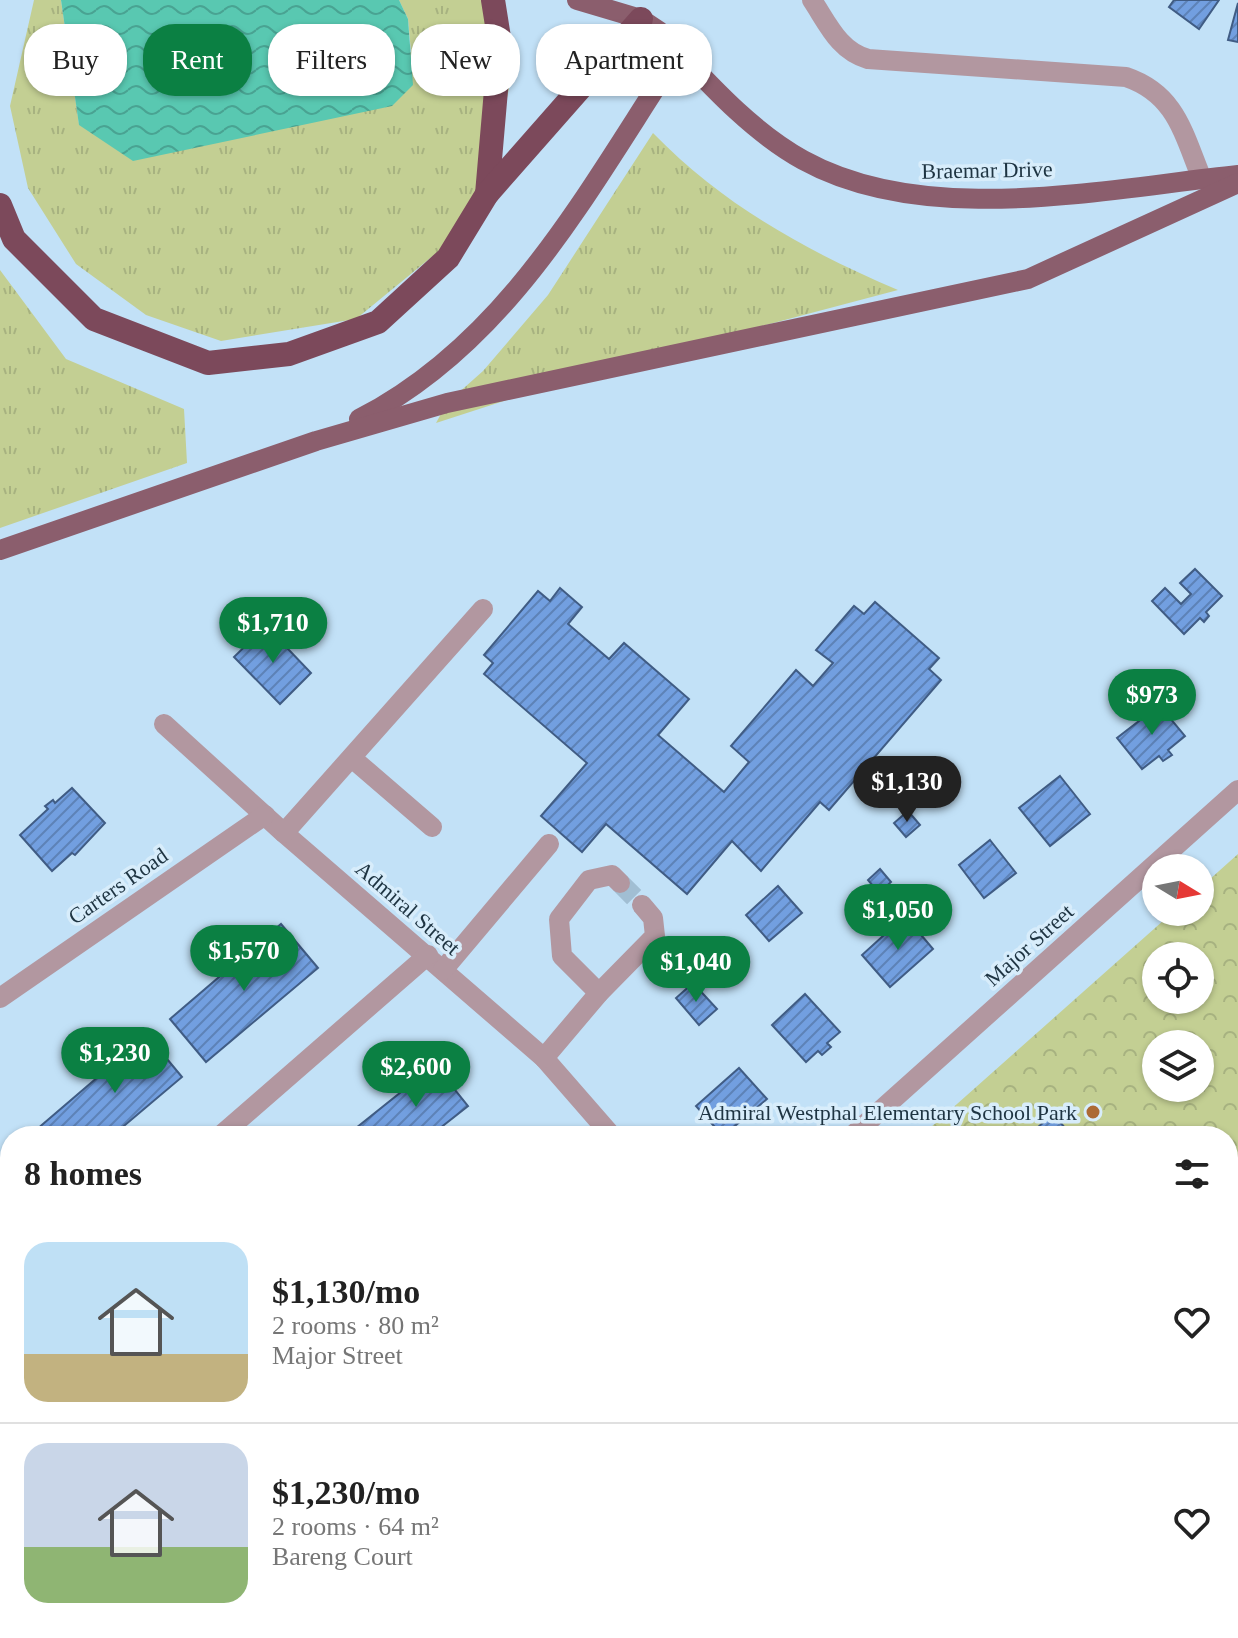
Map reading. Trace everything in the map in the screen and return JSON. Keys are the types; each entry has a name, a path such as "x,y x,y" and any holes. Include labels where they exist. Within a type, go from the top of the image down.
{"highway":[{"path":"487,194 500,44 493,0"},
{"path":"0,205 14,239 94,319 208,363 289,354 378,322 448,258 487,194 637,10"}],"main road":[{"name":"Braemar Drive","path":"577,0 637,10 652,24"},
{"name":"Braemar Drive","path":"712,85 750,122 801,159 842,179 889,193 935,199 1031,196 1238,175"},
{"path":"316,441 397,399 473,340 539,264 650,96"},
{"path":"0,550 316,441 447,403 1028,279 1238,183"}],"street":[{"path":"812,0 843,46 853,55 1126,77 1148,84 1160,93 1175,114 1202,179"},
{"path":"284,833 353,759 483,609"},
{"name":"Admiral Street","path":"164,724 284,833 544,1058 603,1126"},
{"path":"353,759 432,827"},
{"name":"Major Street","path":"863,1126 1238,790"},
{"name":"Carters Road","path":"0,998 265,815"},
{"path":"443,970 549,844"},
{"path":"599,993 562,956 559,919 589,880 612,875 620,883"},
{"path":"544,1058 599,993 655,936 653,918 642,905"},
{"path":"231,1126 428,955"}],"green space":[{"path":"34,0 61,0 64,24 29,24"},
{"path":"399,0 491,0 498,24 411,24 411,52 408,19"},
{"path":"24,44 24,96 75,96 79,124 208,96 252,96 252,86 268,83 268,96 395,96 395,55 411,52 411,96 507,96 494,163 445,246 356,319 221,341 146,315 76,264 28,188 10,106"},
{"path":"653,133 708,182 767,224 831,259 898,290 615,365 436,423 447,403 483,371 548,295"},
{"path":"0,270 66,359 184,409 187,463 0,528"},
{"name":"Admiral Westphal Elementary School Park","path":"1238,854 1238,1126 932,1126 1157,926 1214,926 1214,875"}],"water":[{"path":"61,0 399,0 408,19 411,87 392,106 133,161 79,125 75,96 127,96 127,24 64,24"}],"building":[{"path":"1174,0 1219,0 1199,29 1169,7"},
{"path":"1238,3 1238,42 1228,40"},
{"path":"1195,569 1222,596 1206,612 1209,616 1204,622 1200,618 1184,634 1152,601 1165,588 1181,604 1191,594 1180,583"},
{"path":"560,588 582,607 568,624 609,659 624,643 689,699 658,735 724,792 749,762 731,746 796,670 813,686 833,663 816,650 854,606 864,614 875,602 939,658 929,669 941,680 829,810 820,802 761,871 732,841 687,894 606,824 582,852 541,816 587,763 484,674 493,663 484,655 538,591 550,601"},
{"path":"266,626 311,673 280,704 234,657"},
{"path":"1161,704 1173,714 1169,717 1185,736 1168,750 1172,755 1163,761 1159,756 1142,769 1117,738"},
{"path":"1060,776 1090,814 1050,846 1019,808"},
{"path":"72,788 105,823 75,855 72,853 52,871 20,835 48,809 45,806 53,800 55,803"},
{"path":"908,811 920,825 906,837 894,823"},
{"path":"990,840 1016,873 984,898 959,865"},
{"path":"880,869 891,882 879,893 868,880"},
{"path":"778,886 802,913 769,941 746,915"},
{"path":"905,916 933,949 890,987 862,955"},
{"path":"281,924 318,968 206,1062 170,1019"},
{"path":"693,983 717,1009 699,1025 676,998"},
{"path":"805,994 840,1032 827,1043 831,1047 822,1055 818,1051 806,1062 772,1025"},
{"path":"147,1035 182,1077 124,1126 41,1126"},
{"path":"435,1065 468,1106 443,1126 359,1126"},
{"path":"739,1068 767,1099 735,1126 714,1126 696,1106"},
{"path":"1053,1114 1063,1126 1039,1126"}],"tunnel":[{"path":"620,883 642,905"}],"place":[{"name":"Admiral Westphal Elementary School Park","path":"1093,1112"}]}
